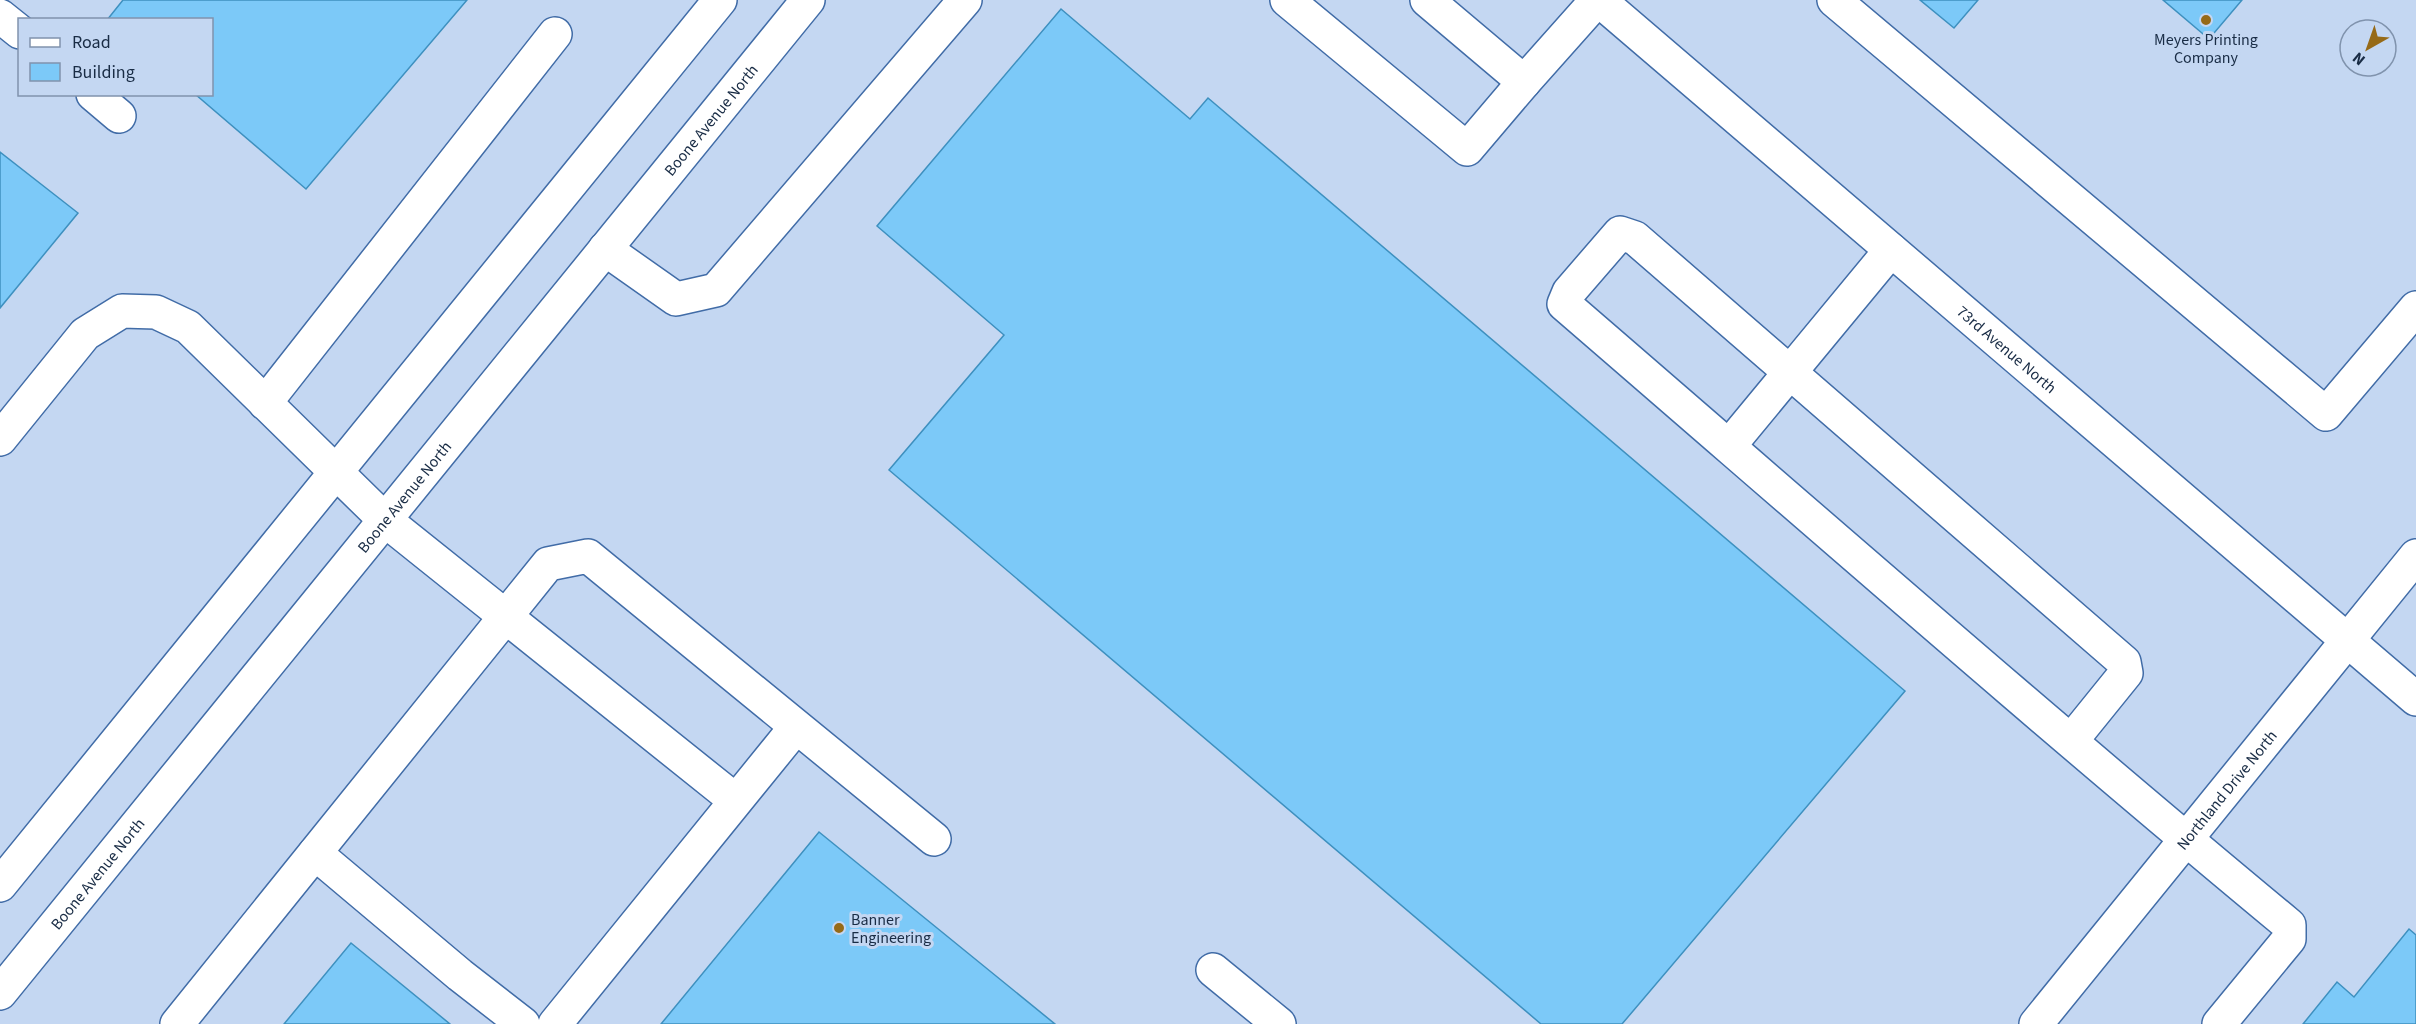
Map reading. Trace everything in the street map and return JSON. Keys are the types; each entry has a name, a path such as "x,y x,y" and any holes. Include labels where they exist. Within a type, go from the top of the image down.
{"street":[{"path":"0,885 720,0"},
{"name":"Boone Avenue North","path":"0,993 808,0"},
{"path":"606,249 676,299 716,290 965,0"},
{"path":"1287,0 1467,149 1524,82 1614,5"},
{"path":"1427,0 1524,82"},
{"path":"1834,0 2326,414 2416,308"},
{"name":"73rd Avenue North","path":"1614,5 1891,250 2416,699"},
{"path":"0,16 18,30"},
{"path":"265,403 555,34"},
{"path":"95,96 119,116"},
{"path":"2072,741 2126,673 2124,662 1635,238 1620,232 1569,292 1564,304 2186,840 2289,925 2289,939 2219,1024"},
{"path":"1729,446 1891,250"},
{"path":"0,439 85,334 122,311 156,312 188,327 385,519 735,800"},
{"path":"177,1024 548,564 588,556 934,839"},
{"name":"Northland Drive North","path":"2036,1024 2416,556"},
{"path":"555,1024 796,727"},
{"path":"315,853 460,975 523,1024"},
{"path":"1213,970 1279,1024"}],"building":[{"path":"123,0 467,0 306,189 197,96 213,96 213,18 109,18"},
{"path":"1920,0 1978,0 1954,28"},
{"name":"Meyers Printing Company","path":"2163,0 2242,0 2209,39"},
{"path":"1061,9 1190,119 1208,98 1905,691 1622,1024 1541,1024 889,470 1004,335 877,226"},
{"path":"0,152 78,213 0,308"},
{"name":"Banner Engineering","path":"819,832 1055,1024 661,1024"},
{"path":"2409,929 2416,935 2416,1024 2303,1024 2337,982 2354,997"},
{"path":"351,943 450,1024 284,1024"}],"place":[{"name":"Meyers Printing Company","path":"2206,20"},
{"name":"Banner Engineering","path":"839,928"}]}
